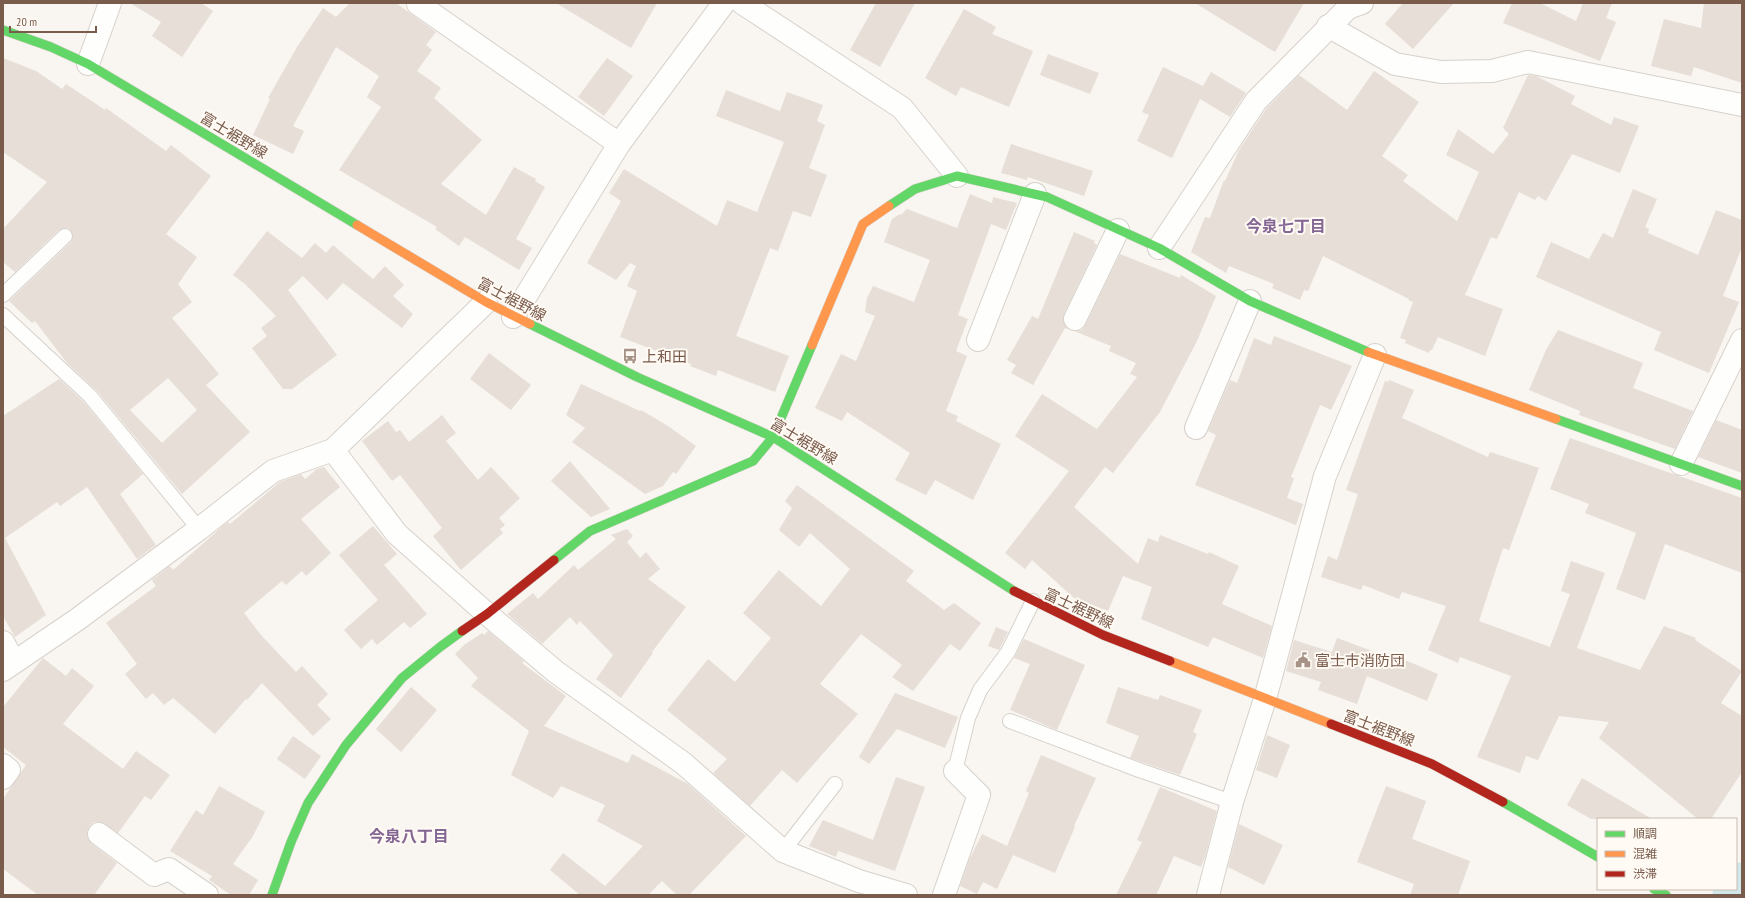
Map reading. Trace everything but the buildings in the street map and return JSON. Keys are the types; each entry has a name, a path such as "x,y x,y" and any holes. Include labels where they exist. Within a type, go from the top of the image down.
{"street":[{"path":"88,64 110,3"},
{"path":"513,317 619,144 724,3"},
{"path":"742,3 902,108 957,176"},
{"path":"418,4 619,144"},
{"path":"1159,248 1256,100 1328,26 1352,5"},
{"path":"1328,26 1395,64 1441,72 1492,71 1528,62 1742,105"},
{"name":"富士裾野線","path":"3,30 51,47 88,64 513,317 637,377 773,437 1015,592 1103,635 1432,764 1506,804 1597,856"},
{"path":"272,895 291,842 308,803 346,745 402,678 440,647 487,614 590,530 753,461 773,437 863,224 915,189 957,176 1047,197 1159,248 1250,301 1375,355 1742,486"},
{"path":"978,340 1035,194"},
{"path":"1074,319 1118,230"},
{"path":"1196,428 1250,301"},
{"path":"3,642 9,666 78,619 199,529 273,471 333,450 486,302"},
{"path":"1681,464 1742,340"},
{"path":"1208,895 1232,802 1265,699 1325,476 1375,355"},
{"path":"333,450 397,534 487,614 556,672 683,763 783,851 859,881 906,895"},
{"path":"3,765 9,770 3,778"},
{"path":"944,895 979,795 955,771"},
{"path":"99,834 154,875 169,869 207,895"},
{"path":"1656,890 1666,895"}],"lane":[{"path":"3,295 65,236"},
{"path":"3,315 90,396 199,529"},
{"path":"955,771 968,718 980,690 1008,652 1033,601"},
{"path":"1010,720 1139,770 1232,802"},
{"path":"783,851 835,784"}],"waterway":[{"path":"1738,895 1742,888"}],"traffic: fast":[{"path":"3,30 51,47 88,64 357,225"},
{"path":"889,206 915,189 957,176 1047,197 1159,248 1250,301 1368,352"},
{"path":"530,324 637,377 773,437 1014,591"},
{"path":"554,560 590,531 753,461 773,437 812,345"},
{"path":"1556,419 1742,486"},
{"path":"272,895 291,842 308,803 346,745 402,678 462,631"},
{"path":"1503,802 1597,856"},
{"path":"1656,890 1666,895"}],"traffic: slow":[{"path":"812,345 863,224 889,206"},
{"path":"357,225 486,302 530,324"},
{"path":"1368,352 1556,419"},
{"path":"1170,661 1331,724"}],"traffic: jam":[{"path":"462,631 487,614 554,560"},
{"path":"1014,591 1103,635 1170,661"},
{"path":"1331,724 1432,764 1503,802"}],"place":[{"name":"上和田","path":"630,356"},
{"name":"富士市消防団","path":"1303,660"}],"district":[{"name":"今泉七丁目","path":"1286,226"},
{"name":"今泉八丁目","path":"409,836"}]}
